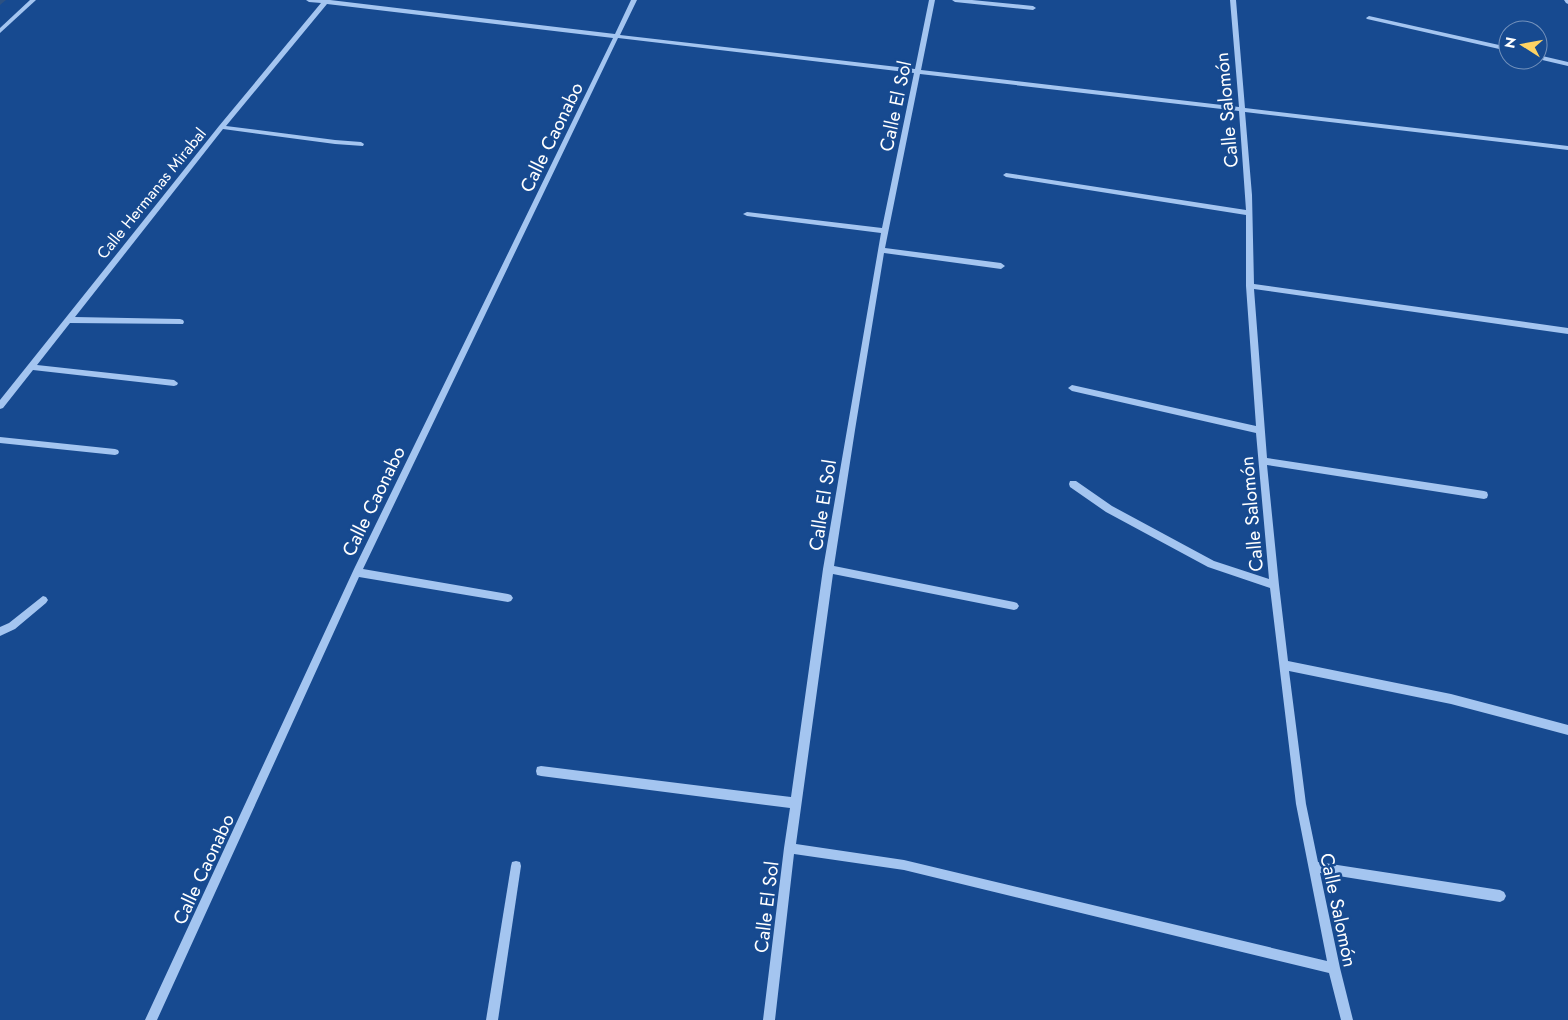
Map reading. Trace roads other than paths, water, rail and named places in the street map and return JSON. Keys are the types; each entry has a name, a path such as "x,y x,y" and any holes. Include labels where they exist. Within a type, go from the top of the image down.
{"street":[{"path":"0,31 33,0"},
{"path":"309,0 1568,148"},
{"name":"Calle Caonabo","path":"151,1020 357,572 634,0"},
{"name":"Calle El Sol","path":"769,1020 794,803 828,569 884,231 919,73 932,0"},
{"path":"954,0 1032,8"},
{"name":"Calle Salomón","path":"1233,0 1249,195 1250,286 1260,430 1274,586 1301,804 1334,968 1347,1020"},
{"name":"Calle Hermanas Mirabal","path":"0,406 221,126 326,1"},
{"path":"1548,59 1568,64"},
{"path":"221,126 361,144"},
{"path":"1006,175 1248,213"},
{"path":"747,214 884,231"},
{"path":"1250,286 1568,332"},
{"path":"67,320 180,322"},
{"path":"31,367 174,383"},
{"path":"1072,388 1260,430"},
{"path":"0,440 115,452"},
{"path":"1263,461 1484,495"},
{"path":"1073,484 1109,509 1211,564 1274,586"},
{"path":"828,569 1014,606"},
{"path":"357,572 508,598"},
{"path":"0,632 12,626 43,600"},
{"path":"1285,665 1451,699 1568,730"},
{"path":"789,848 904,865 1334,968"},
{"path":"1314,866 1500,896"}],"lane":[{"path":"1369,18 1498,47"},
{"path":"881,250 1001,266"},
{"path":"541,771 794,803"},
{"path":"492,1020 516,866"}]}
